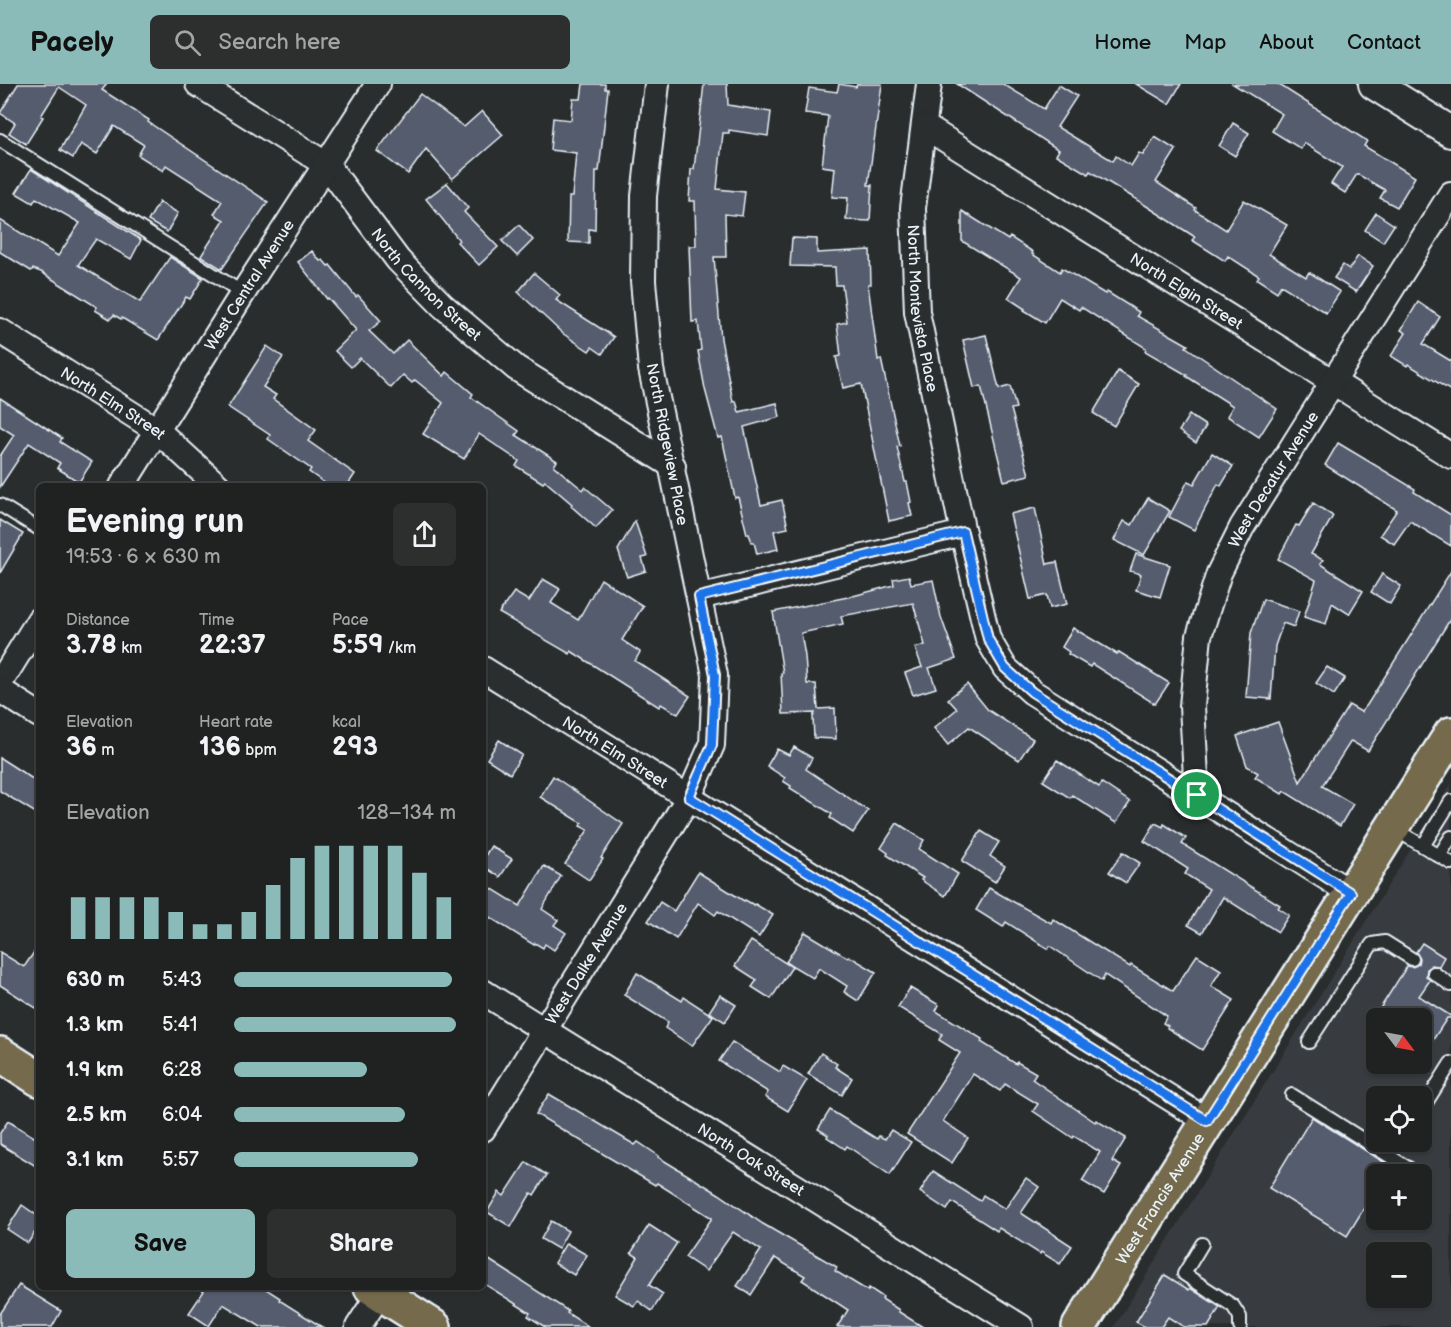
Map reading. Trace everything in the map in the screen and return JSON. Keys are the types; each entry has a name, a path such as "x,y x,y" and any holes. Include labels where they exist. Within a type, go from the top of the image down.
{"main road":[{"name":"West Francis Avenue","path":"1079,1327 1392,827 1444,751"},
{"path":"0,1054 36,1077"},
{"path":"379,1290 434,1327"}],"street":[{"name":"North Cannon Street","path":"198,84 327,165 398,260 443,306 516,368 673,466"},
{"name":"West Central Avenue","path":"124,483 378,84"},
{"name":"North Ridgeview Place","path":"657,84 645,196 643,281 651,369 715,675 712,745 689,797"},
{"name":"North Montevista Place","path":"929,84 913,208 917,312 963,532"},
{"path":"1374,84 1451,132"},
{"name":"North Elgin Street","path":"924,126 1451,456"},
{"name":"West Decatur Avenue","path":"1197,795 1192,706 1199,636 1219,573 1242,527 1451,194"},
{"name":"North Elm Street","path":"0,331 157,430 215,483"},
{"path":"699,597 963,532 988,639 1005,668 1032,692 1351,893"},
{"path":"0,683 36,625"},
{"name":"North Elm Street","path":"486,671 1207,1121"},
{"path":"0,690 36,713"},
{"name":"West Dalke Avenue","path":"486,1124 689,797"},
{"name":"North Oak Street","path":"486,994 1021,1327"},
{"path":"358,1327 377,1290"}],"lane":[{"path":"0,140 243,293"},
{"path":"0,505 36,528"},
{"path":"1423,846 1451,801"},
{"path":"1392,827 1451,863"},
{"path":"1439,856 1451,837"},
{"path":"1309,1042 1372,944 1385,942 1412,959"},
{"path":"1434,973 1451,985"},
{"path":"1432,1093 1451,1063"},
{"path":"1292,1095 1402,1164"},
{"path":"1202,1244 1184,1274 1233,1306 1240,1317 1240,1327"}],"shaded area":[{"path":"1451,784 1451,1327 1114,1327"}],"building":[{"path":"18,84 107,84 102,90 268,202 222,269 201,256 224,220 214,214 222,201 166,165 163,171 138,155 144,145 114,126 97,154 81,144 73,158 60,150 86,105 59,87 26,144 9,133 15,123 0,113"},
{"path":"583,84 605,84 605,89 608,89 599,171 596,171 595,230 589,229 589,243 568,242 569,197 572,197 576,153 550,150 553,118 571,120 573,99 581,99"},
{"path":"704,84 727,84 728,105 771,112 768,136 729,130 729,133 723,133 717,189 745,192 742,216 725,214 726,257 714,257 721,339 733,402 736,401 739,412 777,403 780,417 744,427 761,505 782,500 788,528 774,531 778,549 757,554 754,542 747,534 738,497 735,498 722,437 718,438 698,351 701,350 698,321 692,322 689,246 696,246 695,201 689,201 691,169 694,169"},
{"path":"839,84 856,87 857,84 882,84 868,185 872,185 870,221 846,220 848,198 832,197 835,168 822,166 828,116 805,113 809,88 837,92"},
{"path":"957,84 1003,84 1044,109 1059,85 1077,96 1057,127 1113,161 1116,156 1131,166 1139,153 1143,155 1155,137 1176,150 1156,182 1226,230 1244,200 1287,225 1269,254 1306,277 1309,272 1340,292 1326,313 1281,285 1277,292 1257,279 1259,276 1228,256 1225,261 1192,240 1195,237 1134,198 1090,171 1088,174 1056,155 1059,150"},
{"path":"1136,84 1181,84 1169,104"},
{"path":"1233,84 1278,84 1367,141 1364,146 1415,177 1397,207 1380,198 1385,190 1357,174 1345,193 1331,184 1342,167 1304,143 1301,149 1272,131 1282,114"},
{"path":"420,94 464,127 482,111 503,135 452,179 426,149 408,174 377,151"},
{"path":"1233,123 1249,133 1235,156 1219,146"},
{"path":"31,169 141,240 131,259 96,239 78,265 140,302 170,257 203,278 190,299 186,297 158,340 122,318 114,315 110,319 95,310 97,307 41,272 33,269 31,271 0,252 0,220 58,256 80,223 36,198 33,203 16,193"},
{"path":"447,183 468,208 464,212 498,247 479,265 457,242 459,240 426,199"},
{"path":"159,202 178,213 167,232 148,221"},
{"path":"962,211 1008,240 1010,237 1060,272 1062,268 1139,312 1137,316 1188,345 1186,347 1277,409 1259,437 1227,416 1233,406 1187,375 1145,351 1146,348 1081,307 1079,310 1060,298 1045,323 1008,298 1021,277 962,241"},
{"path":"1376,213 1394,225 1383,242 1365,230"},
{"path":"519,225 533,240 517,256 502,241"},
{"path":"792,238 817,239 817,253 870,250 871,284 868,284 878,360 881,359 900,446 897,447 905,482 907,482 912,516 889,521 861,384 843,388 836,357 841,356 837,324 847,322 842,285 836,285 835,267 790,266"},
{"path":"312,251 320,261 323,260 328,266 330,265 356,297 358,295 381,321 369,331 393,354 407,340 444,376 447,372 473,394 471,397 519,431 516,435 557,461 554,466 583,490 585,487 612,510 596,528 545,481 543,483 516,466 519,461 479,434 464,459 423,434 443,403 415,380 412,383 403,375 391,388 360,358 351,367 335,351 356,330 327,299 298,262"},
{"path":"1358,256 1373,266 1356,292 1334,278 1343,265 1349,269"},
{"path":"534,273 560,295 556,300 614,337 602,354 592,347 589,351 562,333 518,292"},
{"path":"1418,302 1440,317 1423,344 1451,361 1451,391 1391,356 1406,333 1401,330"},
{"path":"986,335 999,389 1010,386 1016,408 1011,409 1029,475 1004,481 981,386 974,388 963,340"},
{"path":"267,346 283,357 263,387 276,395 273,399 316,430 308,441 355,474 349,483 325,483 309,472 311,469 268,439 270,435 228,407"},
{"path":"1118,371 1139,384 1114,426 1093,413"},
{"path":"0,398 62,438 60,442 92,462 79,482 57,468 60,463 29,443 0,487 0,456 14,435 0,426"},
{"path":"1189,415 1206,426 1196,443 1179,431"},
{"path":"1338,443 1415,489 1414,492 1451,515 1451,546 1410,521 1394,544 1380,535 1397,510 1325,465"},
{"path":"1212,453 1233,466 1221,486 1218,484 1194,530 1169,517 1188,481 1194,484"},
{"path":"1148,498 1170,511 1144,555 1114,540 1124,521 1132,525"},
{"path":"1313,503 1333,516 1311,554 1323,560 1320,564 1363,591 1349,614 1332,603 1326,624 1304,617 1316,580 1278,559 1296,525 1299,526"},
{"path":"1035,508 1047,564 1057,562 1067,604 1050,608 1047,595 1030,599 1010,514"},
{"path":"0,520 23,534 0,573"},
{"path":"635,521 647,557 642,558 646,571 627,577 618,550"},
{"path":"1136,554 1170,565 1160,597 1136,590 1141,574 1130,571"},
{"path":"1451,571 1451,618 1368,751 1351,741 1322,786 1353,804 1340,826 1284,791 1282,794 1255,777 1258,773 1247,766 1237,736 1278,722 1300,782 1349,705 1361,712 1367,705"},
{"path":"1382,574 1401,586 1390,604 1371,592"},
{"path":"909,576 911,584 933,580 941,617 956,659 929,668 936,688 913,695 905,673 922,667 915,648 925,645 913,603 841,616 843,624 801,633 807,684 816,684 818,709 835,708 836,739 814,738 813,717 815,713 783,714 781,673 783,673 773,612 853,596 894,585 893,579"},
{"path":"543,579 560,589 551,603 578,620 601,579 643,606 622,640 640,652 635,661 690,696 678,714 661,704 659,707 571,651 570,654 499,613 514,592 529,601"},
{"path":"1263,599 1299,611 1294,627 1283,623 1275,646 1271,699 1246,697 1251,633"},
{"path":"1073,628 1117,654 1119,652 1169,683 1155,704 1092,664 1090,667 1068,654 1069,652 1062,647"},
{"path":"1327,667 1345,678 1334,695 1316,683"},
{"path":"967,684 988,710 1033,739 1019,760 969,727 948,745 934,728 957,709 948,699"},
{"path":"499,740 522,755 510,774 487,759"},
{"path":"794,747 812,758 806,769 868,811 853,833 830,818 832,814 790,788 791,786 783,781 785,778 767,766 777,749 789,755"},
{"path":"0,758 36,781 36,813 0,791"},
{"path":"1057,760 1099,787 1102,783 1130,802 1116,823 1072,795 1070,798 1043,781"},
{"path":"553,776 623,824 589,880 565,864 588,830 580,826 582,823 540,797"},
{"path":"897,823 924,840 919,849 958,874 945,896 921,880 923,878 887,855 888,853 881,848"},
{"path":"1155,823 1163,827 1164,824 1186,838 1182,844 1280,905 1278,908 1289,915 1278,932 1223,897 1202,933 1188,925 1209,889 1185,874 1188,869 1144,841"},
{"path":"981,831 999,842 990,856 1005,866 995,882 962,861"},
{"path":"491,846 512,859 500,877 486,868 486,854"},
{"path":"1123,852 1140,863 1126,883 1109,872"},
{"path":"544,866 561,876 542,909 558,920 554,925 566,933 554,950 545,944 543,948 535,943 534,945 486,915 486,885 520,906"},
{"path":"698,872 744,901 755,904 773,915 759,937 718,911 715,915 698,903 676,939 648,921 660,902 674,911"},
{"path":"989,888 1051,923 1053,919 1173,991 1197,955 1221,970 1211,986 1234,1000 1202,1050 1167,1028 1168,1026 1163,1023 1167,1016 1105,975 1102,981 1050,946 1048,949 1006,922 1003,927 976,910"},
{"path":"805,932 876,972 858,1001 844,992 847,986 819,968 813,978 786,962"},
{"path":"751,941 792,967 771,999 752,987 757,980 735,966"},
{"path":"1422,943 1444,957 1439,966 1431,965 1427,969 1426,976 1430,980 1419,996 1451,1016 1447,1018 1432,1041 1432,1008 1380,1008 1407,966 1412,967 1419,964 1420,959 1416,952"},
{"path":"36,949 36,1008 0,985 0,952 24,967"},
{"path":"637,973 682,1001 684,997 713,1016 692,1046 665,1028 668,1022 624,995"},
{"path":"910,988 939,1005 936,1011 982,1039 981,1042 1016,1064 1017,1062 1036,1073 1032,1079 1095,1122 1096,1120 1126,1138 1112,1161 1121,1166 1104,1194 1082,1181 1100,1152 1074,1136 1073,1138 1033,1111 1038,1104 1005,1084 1000,1091 973,1074 943,1121 968,1138 952,1163 907,1134 960,1053 939,1040 942,1034 898,1007"},
{"path":"720,995 736,1005 725,1022 709,1012"},
{"path":"732,1042 780,1072 783,1066 807,1080 788,1111 765,1097 768,1092 719,1061"},
{"path":"821,1053 837,1064 835,1067 852,1078 842,1095 808,1074"},
{"path":"549,1094 635,1145 638,1142 763,1224 837,1267 835,1271 868,1291 869,1288 899,1312 923,1327 837,1327 848,1310 802,1280 805,1276 775,1258 751,1295 737,1286 761,1250 733,1232 706,1271 685,1257 712,1218 657,1183 655,1185 536,1114"},
{"path":"830,1110 877,1139 879,1136 885,1139 891,1130 911,1142 890,1175 847,1146 845,1149 818,1129"},
{"path":"1312,1117 1387,1164 1366,1164 1366,1205 1347,1236 1269,1188"},
{"path":"8,1121 36,1138 36,1166 0,1144 0,1133"},
{"path":"526,1162 547,1175 534,1195 531,1193 511,1227 487,1212 499,1192 504,1196"},
{"path":"933,1171 980,1201 983,1195 1005,1209 1026,1178 1039,1187 1021,1213 1072,1246 1060,1264 999,1228 997,1231 952,1202 947,1210 920,1192"},
{"path":"22,1205 36,1215 36,1231 28,1243 7,1229"},
{"path":"551,1221 568,1231 558,1249 541,1239"},
{"path":"649,1225 677,1243 649,1285 663,1294 652,1311 638,1301 634,1306 615,1295 638,1257 631,1253"},
{"path":"566,1243 587,1255 574,1275 554,1263"},
{"path":"486,1258 589,1327 545,1327 528,1316 530,1313 486,1285"},
{"path":"1165,1275 1220,1307 1208,1327 1184,1327 1168,1317 1161,1327 1145,1327 1136,1322"},
{"path":"19,1285 61,1311 52,1327 0,1327 0,1314"},
{"path":"202,1290 268,1290 280,1298 279,1300 322,1327 261,1327 223,1304 209,1326 189,1313 204,1291"}],"route":[{"path":"963,532 988,639 1005,668 1032,692 1197,795 1351,893 1207,1121 689,797 712,745 715,675 699,597 963,532"}]}
